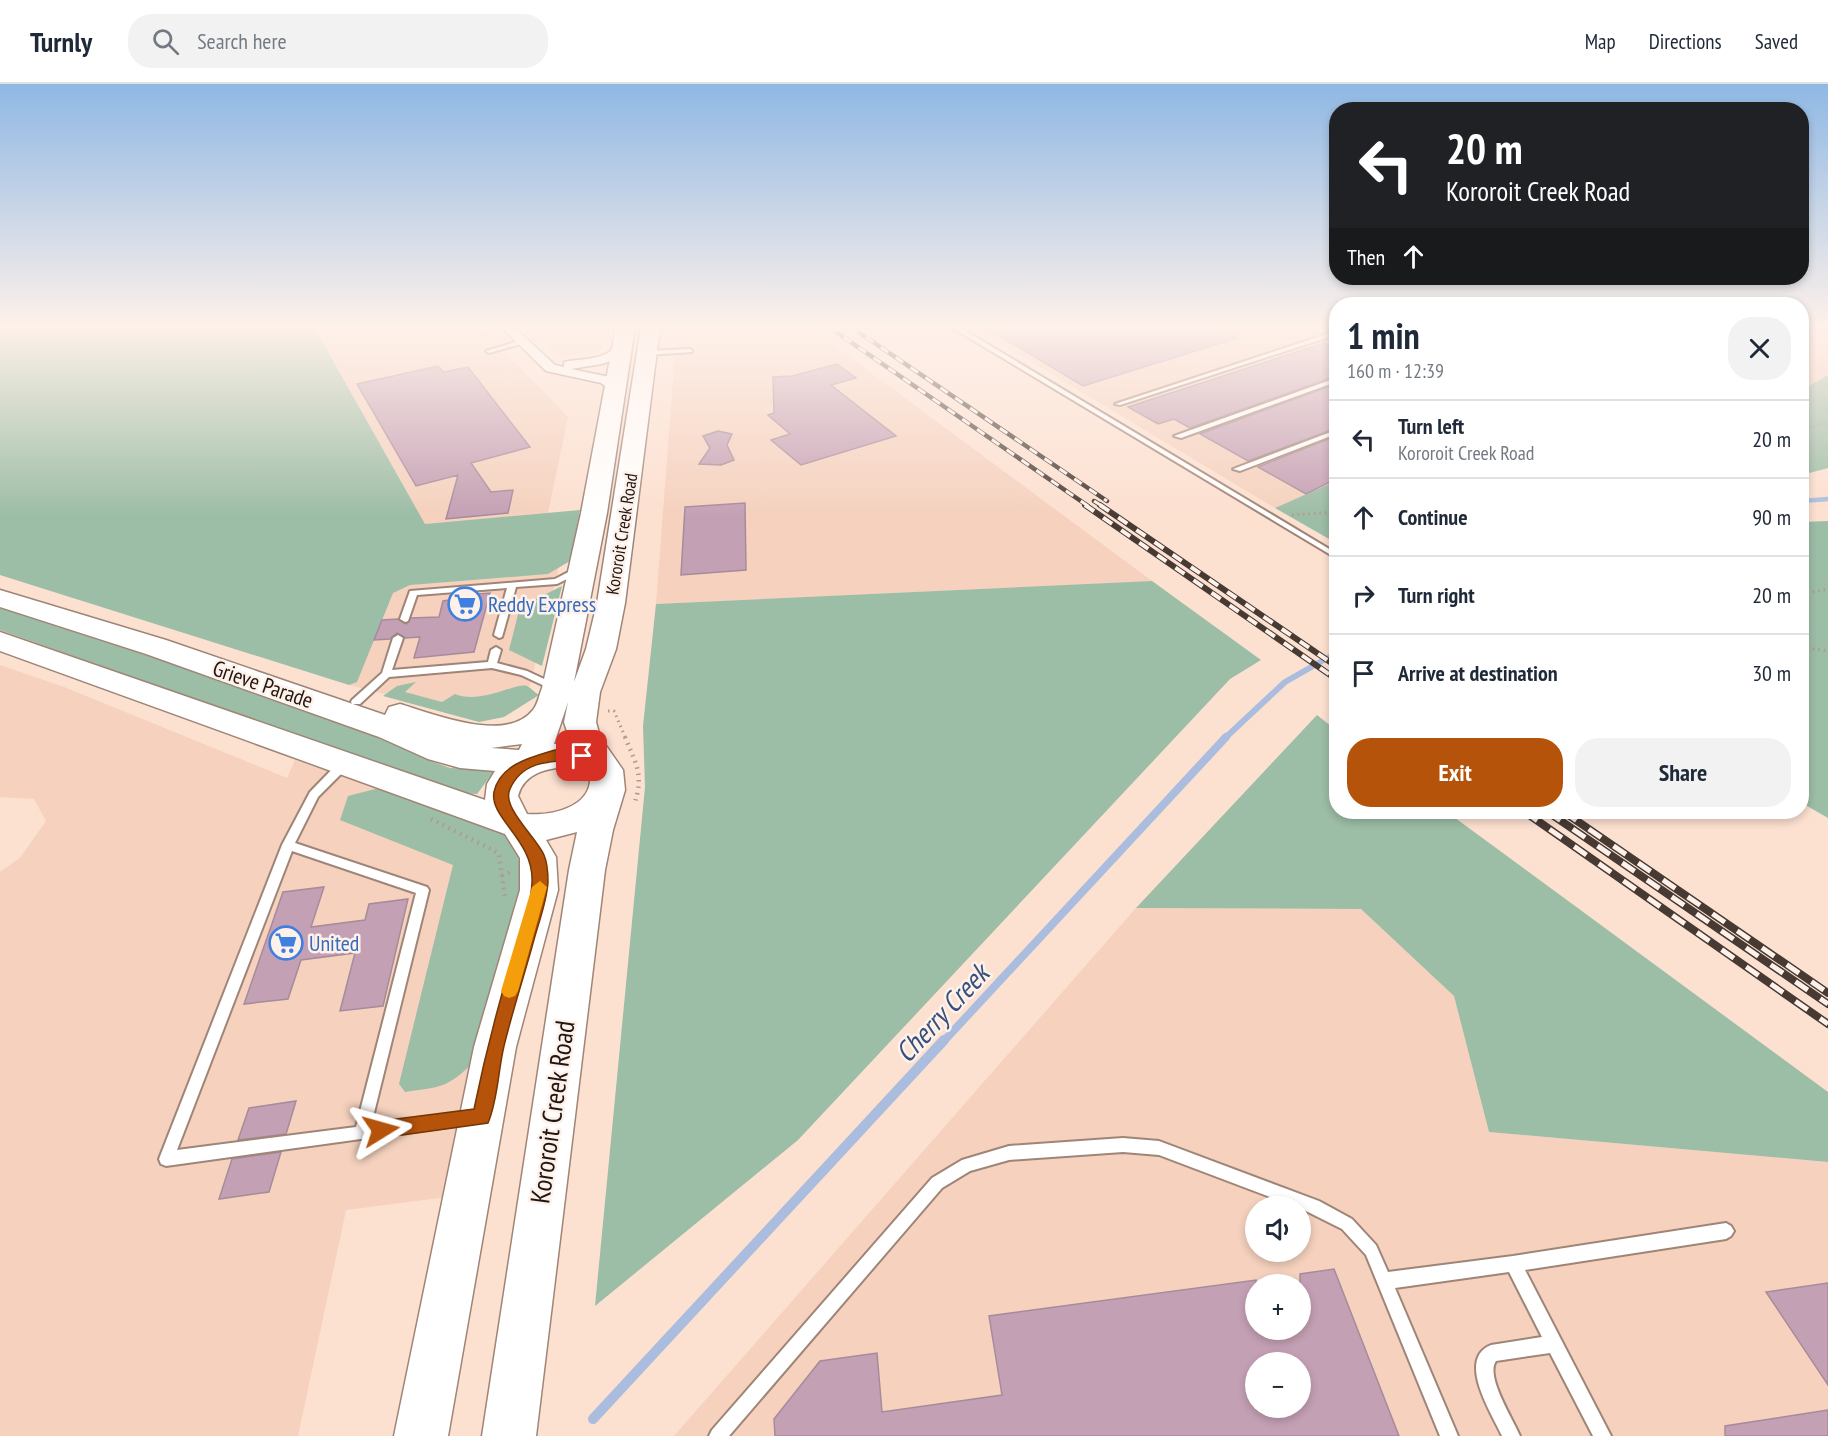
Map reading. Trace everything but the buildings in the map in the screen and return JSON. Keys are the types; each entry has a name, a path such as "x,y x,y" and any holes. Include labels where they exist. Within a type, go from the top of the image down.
{"main road":[{"name":"Kororoit Creek Road","path":"529,762 553,700 583,568 612,398 615,390"},
{"name":"Kororoit Creek Road","path":"509,1436 587,870 595,830 614,791 582,733 581,710 585,692 601,649 611,603 632,390"},
{"name":"Grieve Parade","path":"0,598 350,708 450,754 529,762"},
{"name":"Grieve Parade","path":"0,641 516,825"},
{"path":"350,708 485,737 507,735 541,721 553,700"},
{"path":"422,1436 481,1116 507,1001 538,898 540,864 531,843 503,810 501,793 509,777 529,762 568,754 588,758 614,791 574,820 549,826 516,825"}],"street":[{"path":"612,390 612,398"}],"lane":[{"path":"1059,390 1329,552"},
{"path":"1118,404 1161,390"},
{"path":"1178,436 1308,390"},
{"path":"1237,470 1329,435"},
{"path":"405,619 412,593 557,580 583,568"},
{"path":"499,635 512,584"},
{"path":"350,708 386,674 398,638"},
{"path":"492,664 496,650"},
{"path":"386,674 492,664 524,673 553,700"},
{"path":"345,763 314,795 288,845 166,1159 481,1116"},
{"path":"288,845 423,890 362,1132"},
{"path":"718,1436 937,1183 967,1165 1009,1153 1124,1145 1159,1148 1314,1206 1347,1224 1371,1250 1449,1436"},
{"path":"1384,1281 1513,1264 1726,1231"},
{"path":"1513,1264 1602,1436"},
{"path":"1511,1436 1485,1380 1484,1363 1491,1353 1510,1348 1554,1344"}],"path":[{"path":"1809,428 1828,422"},
{"path":"1275,519 1301,514 1329,512"},
{"path":"1809,593 1828,590"},
{"path":"1809,648 1828,651"},
{"path":"581,710 614,711 641,777 614,791"},
{"path":"447,802 429,820 497,852 502,875 540,864"}],"shaded area":[{"path":"350,390 542,390 568,417 548,513 425,524"},
{"path":"672,390 894,390 1152,581 656,604"},
{"path":"1078,390 1329,390 1329,484 1275,508"},
{"path":"560,563 528,693 482,719 349,685 386,591 408,580"},
{"path":"0,665 64,687 287,778 295,760 429,805 517,852 447,1197 346,1210 298,1436 0,1436 0,872 20,858 46,821 34,799 0,797"},
{"path":"1136,908 1361,909 1454,996 1489,1132 1828,1162 1828,1436 674,1436"}],"green space":[{"path":"0,390 350,390 425,524 580,510 570,561 548,574 410,585 393,593 357,682 349,685 0,575"},
{"path":"1809,390 1828,390 1828,468 1809,473"},
{"path":"1329,484 1329,539 1275,508"},
{"path":"1828,521 1828,818 1809,807 1809,522"},
{"path":"1152,581 1261,660 1230,679 798,1140 595,1306 645,787 643,726 656,604"},
{"path":"562,586 542,666 509,650 520,607"},
{"path":"0,608 215,678 384,738 428,760 450,768 495,770 477,794 458,793 0,630"},
{"path":"416,682 405,692 442,702 455,694 475,697 522,686 527,686 539,695 504,717 479,722 383,696 397,686"},
{"path":"1317,715 1329,724 1329,819 1457,819 1828,1092 1828,1162 1489,1132 1454,996 1361,909 1136,908"},
{"path":"379,788 481,824 509,837 517,852 523,878 522,895 474,1062 450,1082 427,1089 405,1092 399,1084 453,865 340,820 348,796"}],"waterway":[{"name":"Cherry Creek","path":"1809,500 1828,499"},
{"name":"Cherry Creek","path":"1225,738 1285,682 1329,657"},
{"name":"Cherry Creek","path":"943,1042 1225,738"},
{"name":"Cherry Creek","path":"593,1419 944,1040"}],"railway":[{"path":"920,390 1088,506"},
{"path":"944,390 1107,501"},
{"path":"1094,501 1102,506"},
{"path":"1085,505 1329,674"},
{"path":"1100,505 1329,661"},
{"path":"1535,819 1828,1024"},
{"path":"1558,819 1828,1004"},
{"path":"1574,819 1828,993"}],"slow traffic":[{"path":"509,991 540,887"}],"place":[{"name":"Reddy Express","path":"465,604"},
{"name":"United","path":"286,943"}],"route":[{"path":"381,1130 481,1116 495,1047 535,908 540,882 538,857 518,825 503,810 501,793 505,782 513,772 527,763 547,756 568,754 582,756"}]}
